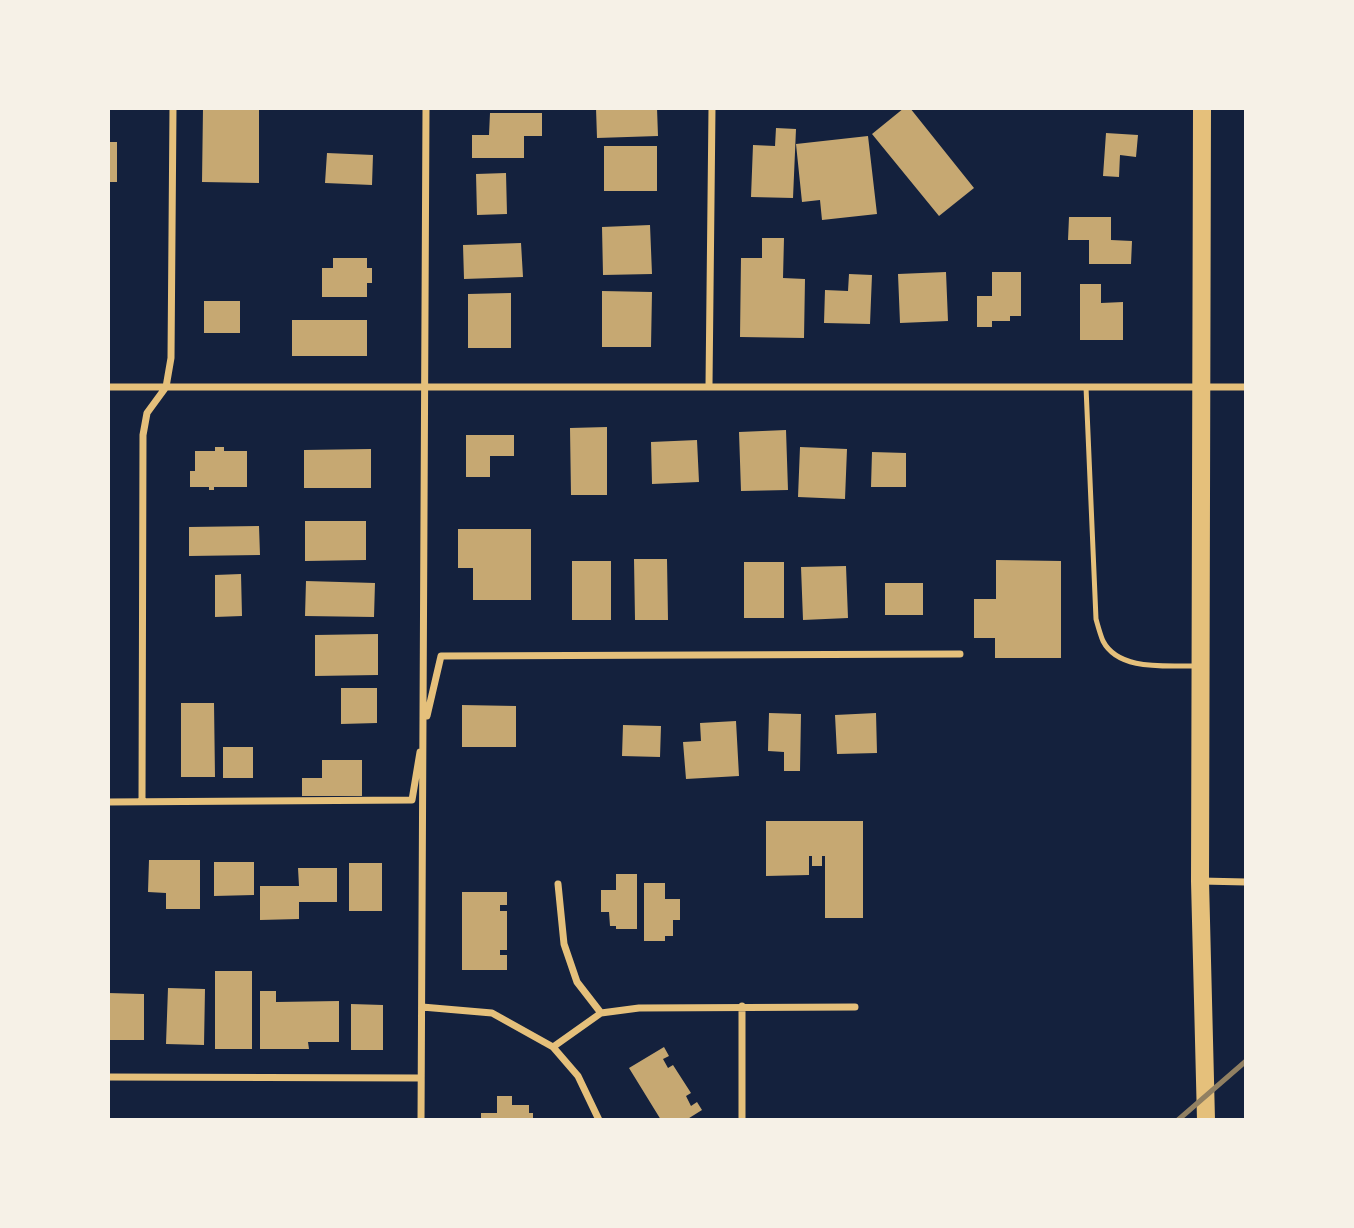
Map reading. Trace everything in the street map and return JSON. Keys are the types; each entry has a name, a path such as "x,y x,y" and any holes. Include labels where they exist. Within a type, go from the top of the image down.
{"main road":[{"path":"1202,108 1200,881 1206,1119"}],"street":[{"path":"142,802 143,435 147,414 166,387 171,358 173,108"},
{"path":"421,1119 426,108"},
{"path":"709,386 712,108"},
{"path":"108,387 1245,387"},
{"path":"108,802 412,800 424,729 441,656 960,654"},
{"path":"1200,881 1245,882"},
{"path":"558,884 564,944 577,982 601,1013"},
{"path":"742,1006 742,1119"},
{"path":"422,1007 492,1013 553,1046 578,1076 599,1119"},
{"path":"553,1046 601,1013 639,1008 855,1007"},
{"path":"108,1077 421,1077"}],"lane":[{"path":"1086,387 1096,619 1104,643 1119,657 1147,665 1201,666"}],"building":[{"path":"203,108 259,108 259,183 202,182"},
{"path":"596,108 657,108 658,136 597,138"},
{"path":"904,108 910,108 974,188 939,216 872,134"},
{"path":"490,113 542,113 542,136 524,136 524,158 472,158 472,135 489,135"},
{"path":"776,128 796,129 793,198 751,197 753,145 775,146"},
{"path":"1106,133 1138,135 1136,157 1120,155 1119,177 1103,176"},
{"path":"868,136 877,214 822,220 820,200 802,202 796,144"},
{"path":"108,142 117,142 117,182 108,182"},
{"path":"604,146 657,146 657,191 604,191"},
{"path":"327,153 373,155 372,185 325,183"},
{"path":"506,173 507,214 477,215 476,174"},
{"path":"1069,217 1111,217 1111,240 1132,241 1131,264 1089,264 1089,240 1068,240"},
{"path":"650,225 652,274 603,275 602,227"},
{"path":"762,238 784,238 783,278 805,279 804,338 740,337 741,258 762,258"},
{"path":"521,243 523,277 464,279 463,245"},
{"path":"333,258 367,258 367,268 372,268 372,283 367,283 367,297 322,297 322,268 333,268"},
{"path":"946,272 948,321 900,323 898,274"},
{"path":"992,272 1021,272 1021,316 1010,316 1010,321 992,321 992,327 977,327 977,296 992,296"},
{"path":"849,274 872,275 870,324 824,323 825,290 848,291"},
{"path":"1080,284 1101,284 1101,303 1123,302 1123,340 1080,340"},
{"path":"602,291 652,292 651,347 602,347"},
{"path":"511,293 511,348 468,348 468,294"},
{"path":"204,301 240,301 240,333 204,333"},
{"path":"292,320 367,320 367,356 292,356"},
{"path":"607,427 607,495 571,495 570,428"},
{"path":"786,430 788,490 741,491 739,432"},
{"path":"466,435 514,435 514,456 490,456 490,477 466,477"},
{"path":"697,440 699,482 652,484 651,442"},
{"path":"215,447 224,447 224,451 247,451 247,487 214,487 214,490 209,490 209,487 190,487 190,471 195,471 195,451 215,451"},
{"path":"800,447 847,449 845,499 798,497"},
{"path":"371,449 371,488 304,488 304,450"},
{"path":"872,452 906,453 906,487 871,487"},
{"path":"305,521 366,521 366,560 305,561"},
{"path":"259,526 260,555 189,556 189,527"},
{"path":"458,529 531,529 531,600 473,600 473,568 458,568"},
{"path":"634,559 667,559 668,620 635,620"},
{"path":"996,560 1061,561 1061,658 995,658 995,638 974,638 974,599 996,599"},
{"path":"572,561 611,561 611,620 572,620"},
{"path":"744,562 784,562 784,618 744,618"},
{"path":"846,566 848,618 803,620 801,567"},
{"path":"241,574 242,616 215,617 215,575"},
{"path":"306,581 375,583 374,617 305,616"},
{"path":"885,583 923,583 923,615 885,615"},
{"path":"378,634 378,675 315,676 315,635"},
{"path":"341,688 377,688 377,723 341,724"},
{"path":"181,703 214,703 215,777 181,777"},
{"path":"462,705 516,706 516,747 462,747"},
{"path":"769,713 801,714 800,771 784,771 784,752 768,751"},
{"path":"876,713 877,753 837,754 835,715"},
{"path":"736,721 739,776 686,779 683,742 701,741 700,723"},
{"path":"623,725 661,726 660,757 622,756"},
{"path":"223,747 253,747 253,778 223,778"},
{"path":"322,760 362,760 362,796 302,796 302,778 322,778"},
{"path":"766,821 863,821 863,918 825,918 825,856 822,856 822,866 812,866 812,856 809,856 809,875 766,876"},
{"path":"149,860 200,860 200,909 166,909 166,893 148,892"},
{"path":"214,862 254,862 254,895 214,896"},
{"path":"349,863 382,863 382,911 349,911"},
{"path":"298,868 337,868 337,902 299,902 299,919 260,920 260,886 299,886"},
{"path":"616,874 637,874 637,929 616,929 616,926 610,926 609,912 601,912 601,890 616,890"},
{"path":"644,883 665,883 665,899 680,899 680,920 673,920 673,936 665,936 665,941 644,941"},
{"path":"462,892 507,892 507,905 500,905 500,911 507,911 507,950 500,950 500,955 507,955 507,970 462,970"},
{"path":"215,971 252,971 252,1049 215,1049"},
{"path":"168,988 205,989 204,1045 166,1044"},
{"path":"260,991 276,991 276,1002 339,1001 339,1042 308,1042 309,1049 260,1049"},
{"path":"108,993 144,994 144,1040 108,1040"},
{"path":"351,1004 383,1005 383,1050 351,1050"},
{"path":"664,1047 669,1056 663,1059 668,1068 673,1065 691,1093 686,1096 691,1106 697,1102 702,1110 686,1120 661,1120 629,1068"},
{"path":"497,1096 512,1096 512,1105 529,1105 533,1120 481,1120 481,1113 497,1113"}],"railway":[{"path":"1178,1120 1246,1061"}]}
